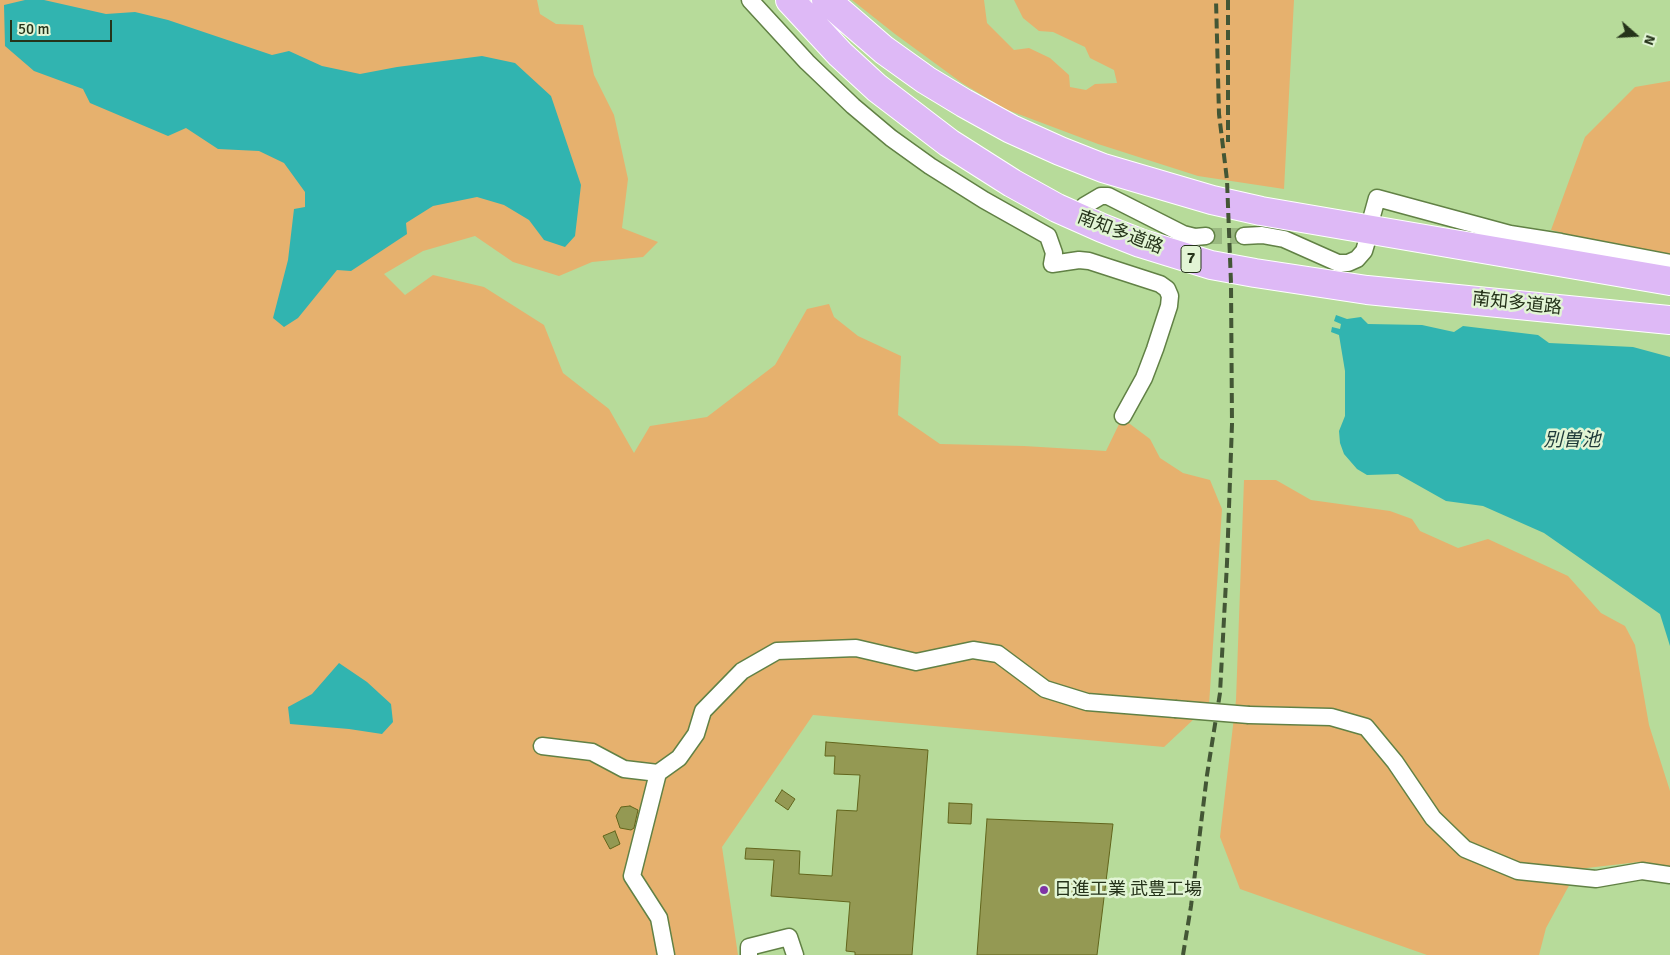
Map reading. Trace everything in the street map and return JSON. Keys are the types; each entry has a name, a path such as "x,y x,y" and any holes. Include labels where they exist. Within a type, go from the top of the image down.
{"highway":[{"name":"南知多道路","path":"790,0 840,54 877,88 949,143 1012,183 1057,208 1140,243 1211,265 1367,290 1670,320"},
{"path":"826,0 884,50 964,104 1011,129 1102,168 1202,197 1261,211 1670,281"}],"street":[{"path":"750,0 807,62 853,106 891,138 930,166 984,200 1053,230 1054,253 1052,264 1078,260 1090,261 1160,284 1167,289 1170,296 1169,306 1155,349 1144,378 1123,416"},
{"path":"1084,206 1101,196 1108,196 1183,234 1195,237 1206,236"},
{"path":"1372,216 1377,198 1510,234 1670,263"},
{"path":"1244,236 1262,235 1284,239 1338,263 1348,263 1357,259 1364,251 1368,241"},
{"path":"666,955 659,918 632,876 658,773 679,758 696,734 703,711 742,671 777,651 856,648 916,662 973,650 998,654 1046,689 1087,702 1249,714 1331,717 1366,726 1396,762 1433,818 1465,849 1518,871 1596,879 1642,871 1670,876"},
{"path":"542,746 592,752 624,769 658,773"},
{"path":"749,955 749,947 790,937 796,955"}],"shaded area":[{"path":"0,0 537,0 540,14 556,24 583,25 594,75 614,115 628,179 622,228 658,242 643,257 592,262 559,276 513,262 475,236 423,251 384,274 405,295 433,275 484,287 544,325 563,373 609,409 634,453 650,426 707,417 775,365 807,309 829,304 834,317 858,336 901,356 898,415 940,444 1024,446 1106,451 1122,418 1150,439 1160,458 1183,473 1210,480 1222,509 1209,705 1164,747 813,715 722,847 738,955 0,955"},
{"path":"852,0 984,0 987,23 1014,50 1029,48 1050,58 1069,75 1070,87 1086,90 1095,84 1117,83 1114,70 1090,58 1085,47 1053,32 1039,31 1023,18 1014,0 1294,0 1284,189 1198,176 1098,144 1005,109 962,83"},
{"path":"1670,81 1670,260 1551,230 1585,137 1635,87"},
{"path":"1244,480 1276,480 1311,500 1390,511 1412,519 1420,531 1458,548 1488,539 1568,576 1601,613 1625,626 1635,645 1649,725 1670,791 1670,867 1639,862 1578,869 1546,928 1539,955 1427,955 1240,889 1220,837 1236,700"}],"water":[{"path":"25,0 44,0 106,14 135,12 168,20 272,55 289,51 322,66 360,74 397,67 482,56 515,63 551,96 581,185 575,236 565,247 544,240 529,220 504,205 477,197 433,206 406,223 407,234 351,271 337,270 298,318 284,327 273,318 288,260 294,209 305,207 305,192 284,163 259,151 218,149 186,128 168,136 90,103 83,89 34,71 5,46 4,5"},
{"name":"別曽池","path":"1336,315 1347,319 1361,317 1368,324 1422,325 1454,332 1463,326 1538,335 1549,343 1633,347 1670,357 1670,646 1660,614 1544,533 1483,506 1446,501 1398,474 1367,475 1357,469 1344,454 1340,443 1339,431 1345,416 1345,371 1339,335 1331,332 1332,327 1340,329 1341,324 1334,321"},
{"path":"339,663 367,682 391,704 393,722 382,734 290,724 288,707 312,694"}],"building":[{"path":"826,742 928,750 912,955 855,955 855,952 846,951 850,902 771,896 774,860 745,859 746,848 800,851 799,874 832,876 837,810 857,811 860,775 834,774 835,756 825,756"},
{"path":"782,790 795,799 788,810 775,801"},
{"path":"949,803 972,804 971,824 948,823"},
{"path":"630,806 638,810 634,828 631,830 620,828 616,816 621,807"},
{"name":"日進工業 武豊工場","path":"987,819 1113,824 1097,955 977,955"},
{"path":"615,831 620,844 610,849 603,836"}],"tunnel":[{"path":"1206,236 1244,236"}],"railway":[{"path":"1183,955 1220,693 1232,424 1231,283 1227,180 1219,114 1216,0"},
{"path":"1228,0 1228,142"}],"place":[{"name":"日進工業 武豊工場","path":"1044,890"}]}
